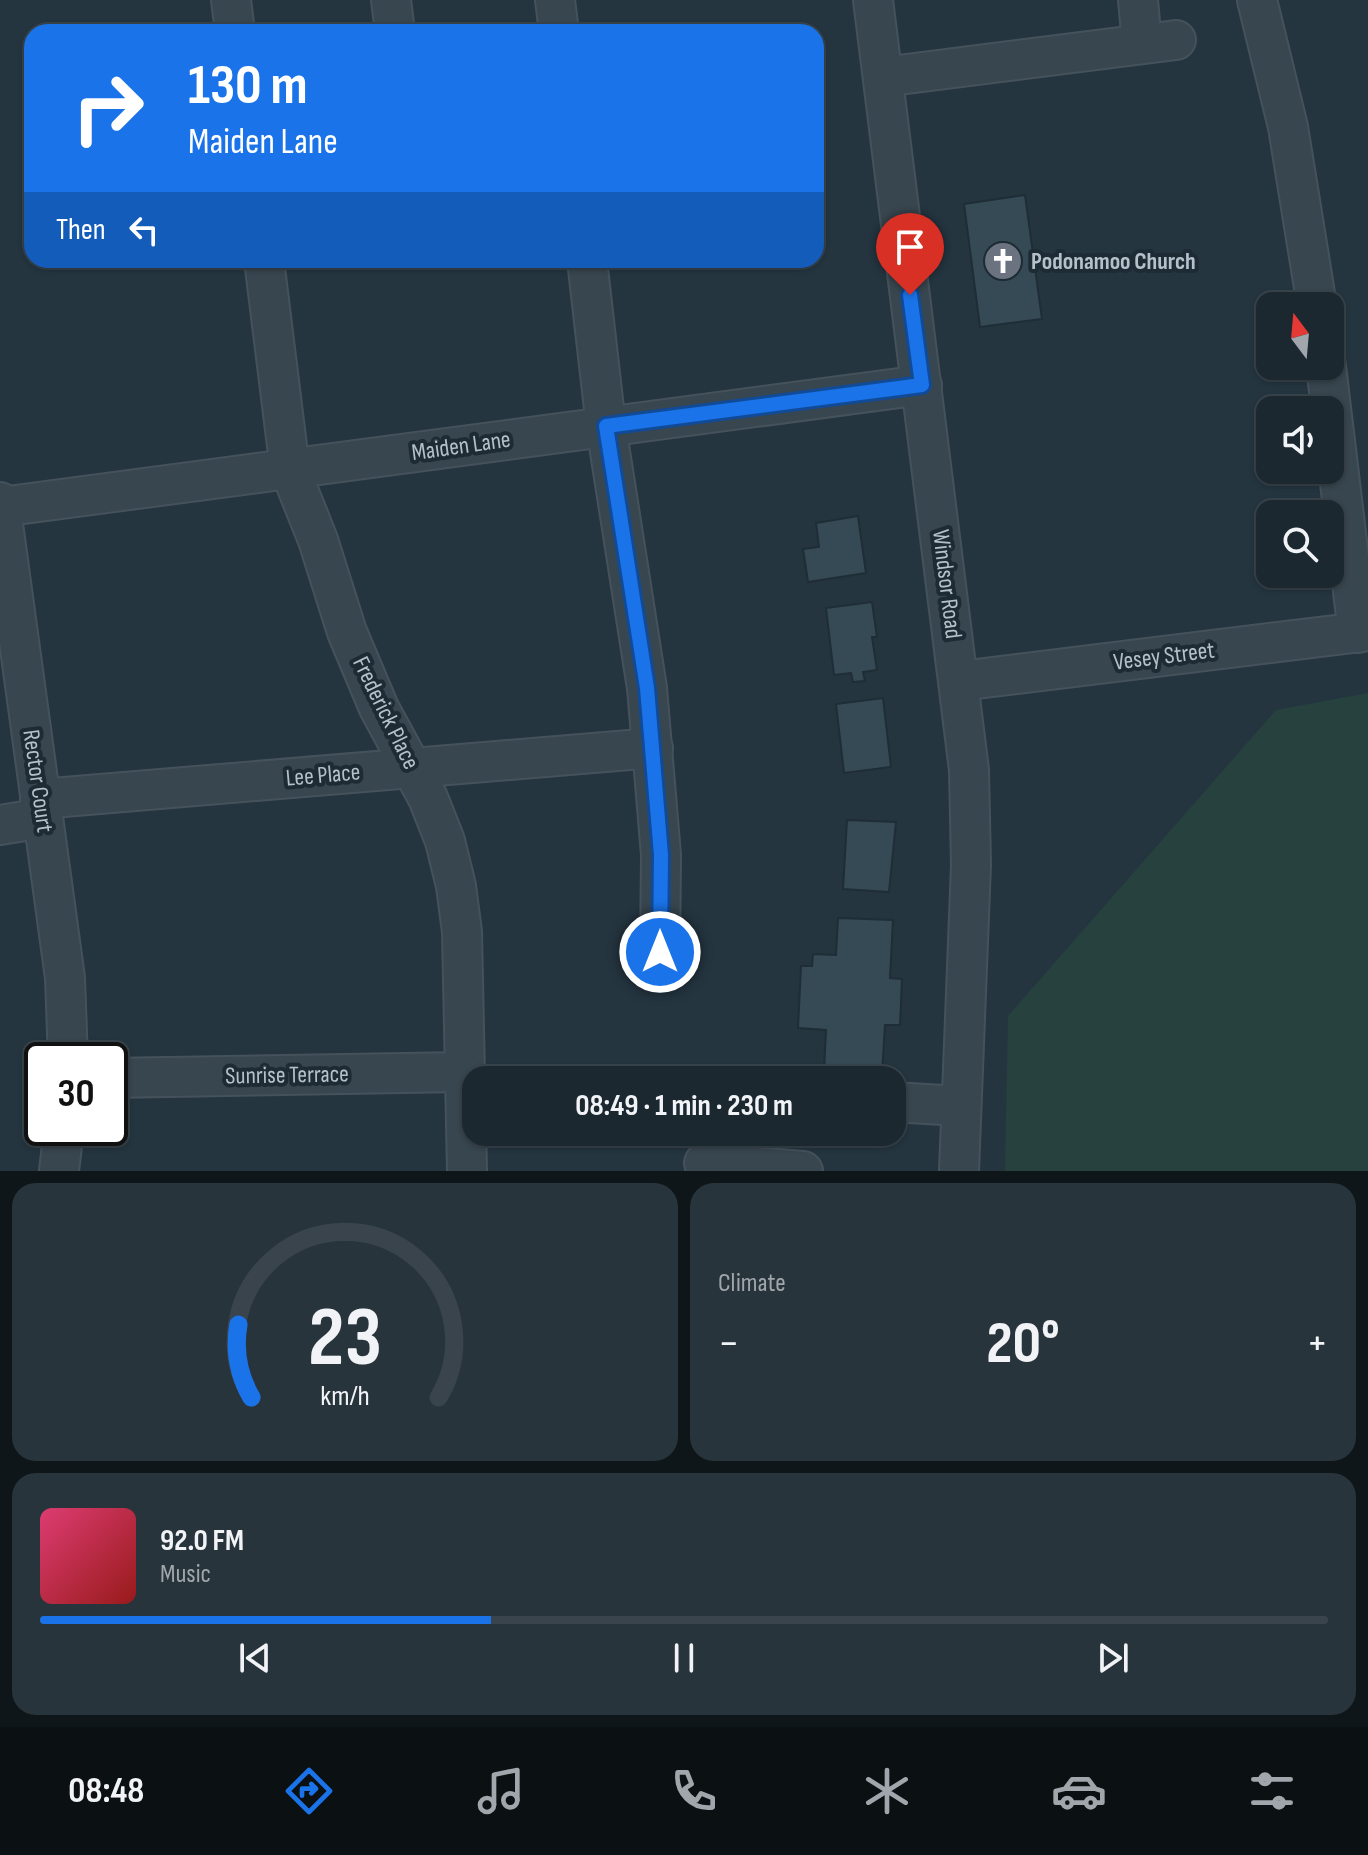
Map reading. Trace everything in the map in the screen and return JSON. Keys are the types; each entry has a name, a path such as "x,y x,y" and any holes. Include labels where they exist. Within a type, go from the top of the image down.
{"street":[{"path":"231,0 234,24"},
{"path":"391,0 394,24"},
{"path":"555,0 558,24"},
{"name":"Windsor Road","path":"873,0 969,770 971,865 959,1171"},
{"path":"883,77 1159,42 1138,0"},
{"path":"1257,0 1288,127 1315,292"},
{"name":"Frederick Place","path":"265,268 290,470 318,540 352,645 379,708 428,798 445,841 456,886 462,932 463,1066"},
{"path":"588,268 606,426 647,688 661,855 660,952 676,952"},
{"path":"1328,380 1363,632"},
{"name":"Maiden Lane","path":"0,504 290,470 922,385"},
{"name":"Rector Court","path":"0,504 65,978 67,1042"},
{"name":"Vesey Street","path":"960,681 1363,632"},
{"name":"Lee Place","path":"0,825 42,808 412,768 653,748"},
{"name":"Sunrise Terrace","path":"128,1078 462,1072"},
{"path":"906,1103 961,1106"},
{"path":"59,1171 62,1146"},
{"name":"Frederick Place","path":"466,1146 467,1171"},
{"path":"704,1163 803,1171"}],"green space":[{"path":"1368,693 1368,1171 1005,1171 1008,1016 1276,710"}],"building":[{"name":"Podonamoo Church","path":"1025,195 1042,319 980,327 964,204"},
{"path":"858,516 866,573 808,582 803,549 819,547 816,523"},
{"path":"872,602 877,637 872,637 877,670 863,672 865,681 853,682 851,673 834,675 826,608"},
{"path":"883,698 891,767 844,773 836,704"},
{"path":"847,820 896,822 889,892 843,889"},
{"path":"838,918 893,920 890,978 902,979 900,1025 885,1025 882,1066 824,1066 826,1030 798,1028 801,966 812,966 813,954 836,955"}],"place":[{"name":"Podonamoo Church","path":"1003,261"}],"route":[{"path":"660,952 661,855 647,688 606,426 922,385 910,295"}]}
